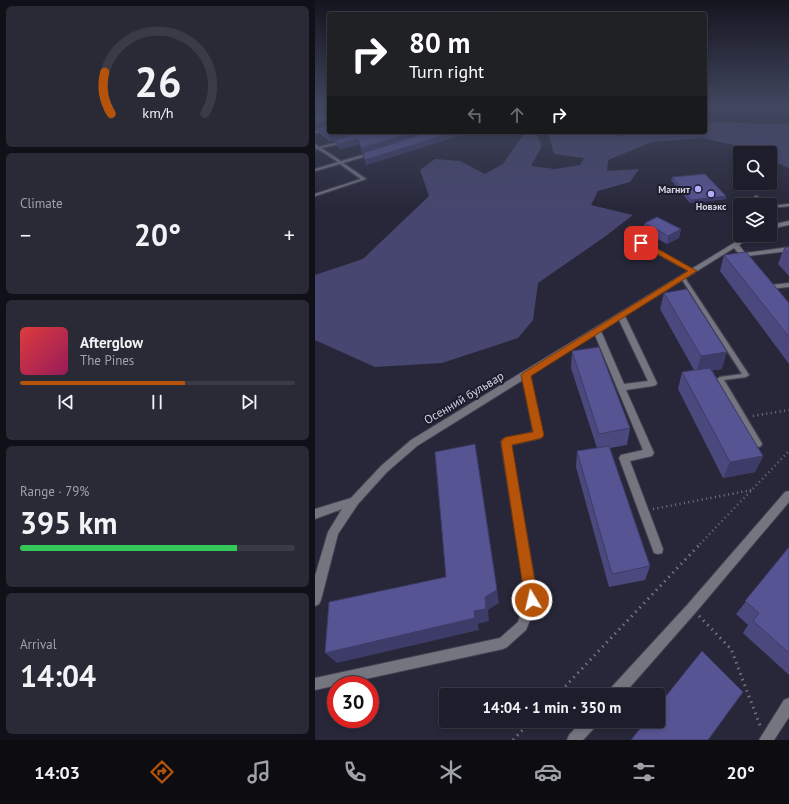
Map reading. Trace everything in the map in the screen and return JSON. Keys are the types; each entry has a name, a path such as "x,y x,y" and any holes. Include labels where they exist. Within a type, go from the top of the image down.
{"street":[{"path":"777,226 789,223"},
{"name":"Осенний бульвар","path":"315,600 333,532 354,501 384,469 414,443 740,242"},
{"path":"735,245 752,266"},
{"path":"743,255 789,249"},
{"path":"775,293 768,284 789,285"},
{"path":"621,316 653,383 621,388"},
{"path":"597,331 649,453 624,458 658,549"},
{"path":"315,684 503,643 522,626 532,600 506,442 538,435 526,375"},
{"path":"620,688 692,608 789,495"},
{"path":"315,514 354,501"},
{"path":"765,736 789,706"},
{"path":"574,740 585,728"}],"lane":[{"path":"317,148 346,141"},
{"path":"315,145 317,148 364,179 315,195"},
{"path":"315,170 376,152"},
{"path":"777,206 789,205"},
{"path":"628,236 693,271"},
{"path":"683,278 746,374 720,379 759,444"}],"path":[{"path":"743,418 789,410"},
{"path":"564,688 789,451"},
{"path":"643,510 753,490"},
{"path":"692,608 731,649 765,736"},
{"path":"513,740 524,728"}],"shaded area":[{"path":"519,141 540,141 542,146 531,166 555,169 580,165 584,158 554,154 550,141 670,141 652,142 608,160 607,171 639,169 630,182 598,191 591,205 633,215 603,238 538,283 533,320 518,338 442,363 375,367 315,340 315,275 363,259 429,196 420,170 435,159 460,161 485,174 503,164"},
{"path":"713,141 789,141 789,168 777,163 777,146 738,146"}],"building":[{"path":"335,141 352,141 340,144"},
{"path":"359,141 386,141 361,148"},
{"path":"402,141 428,141 365,160 363,153"},
{"name":"Магнит","path":"705,174 726,196 691,200 672,177"},
{"path":"657,217 681,229 668,236 645,223"},
{"path":"789,247 789,253 784,248"},
{"path":"746,252 789,303 789,337 724,255"},
{"path":"687,289 727,352 701,356 664,293"},
{"path":"599,347 630,428 599,434 572,351"},
{"path":"710,368 763,456 730,462 682,372"},
{"path":"475,444 497,590 485,597 486,609 474,611 475,618 325,653 329,602 446,577 435,452"},
{"path":"609,446 650,566 612,574 577,451"},
{"path":"789,547 789,653 753,621 759,613 745,601"},
{"path":"702,651 743,692 708,740 631,740 640,728 665,728 665,697"}],"place":[{"name":"Магнит","path":"698,189"},
{"name":"Новэкс","path":"711,194"}],"route":[{"path":"532,600 506,442 538,435 526,375 693,271 641,243"}]}
